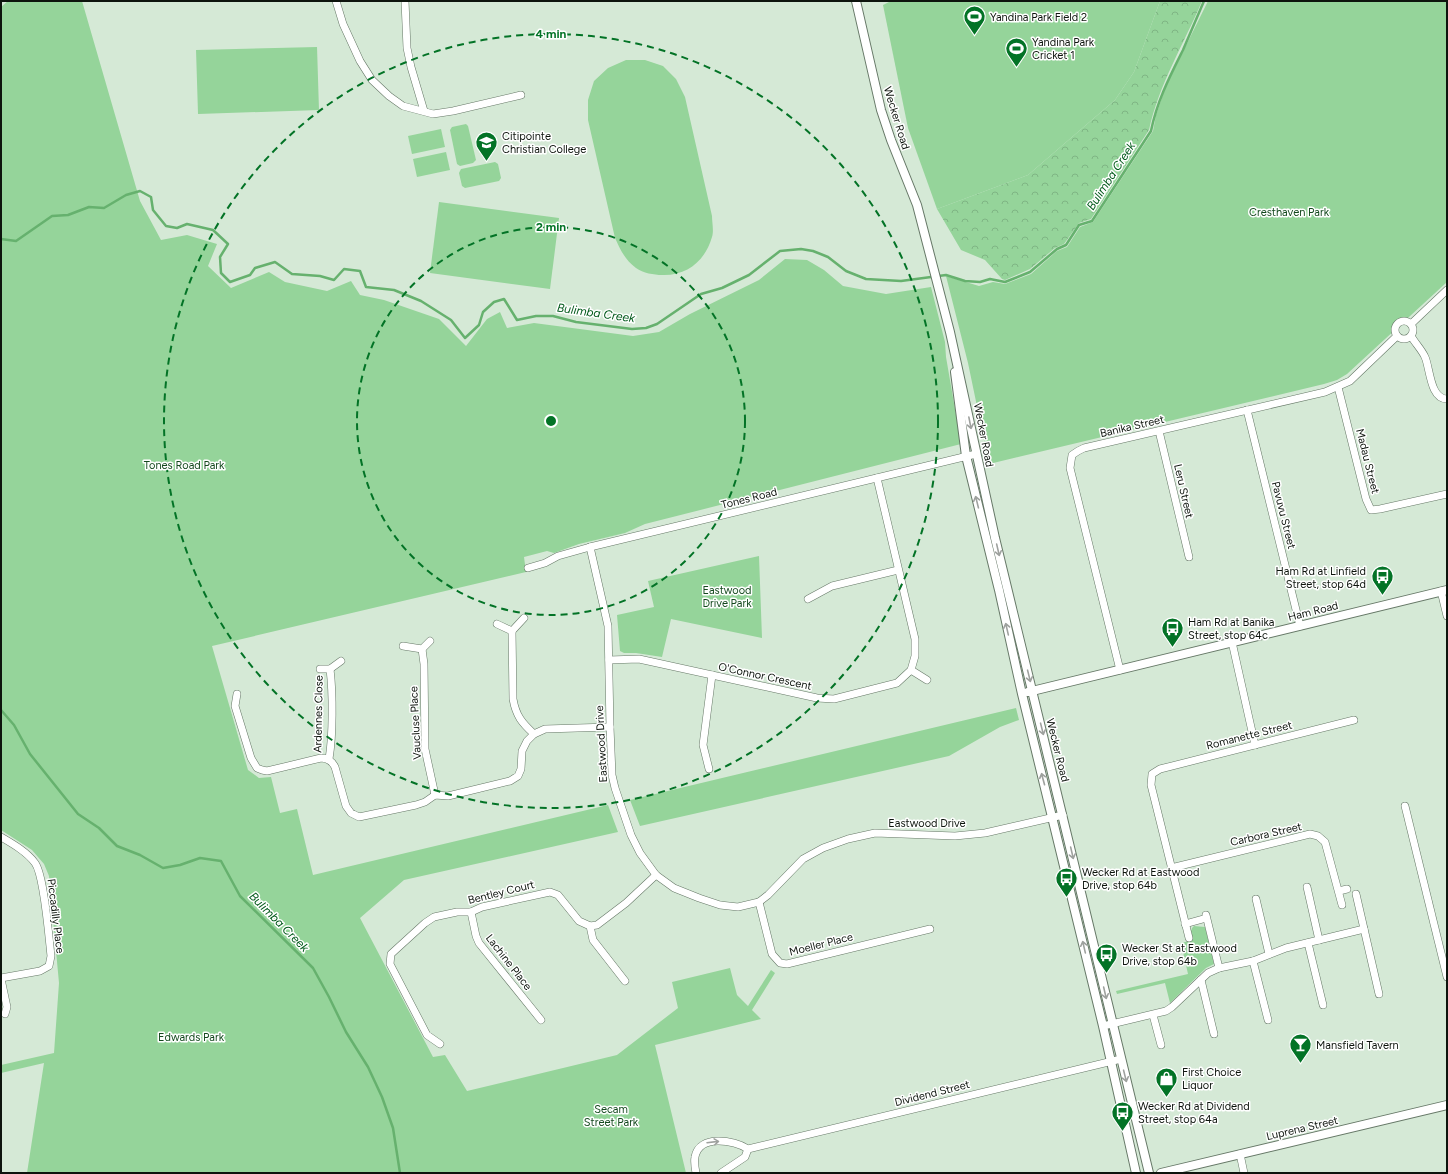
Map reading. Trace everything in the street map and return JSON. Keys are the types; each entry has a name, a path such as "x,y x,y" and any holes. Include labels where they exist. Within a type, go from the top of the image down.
{"street":[{"path":"336,1 351,43 372,80 389,96 403,106 433,114 453,111 521,95"},
{"path":"405,1 407,48 424,111"},
{"name":"Wecker Road","path":"856,1 887,129 915,199 925,232 963,385 976,454 998,553 1149,1173"},
{"path":"1411,324 1447,290"},
{"path":"1404,320 1411,324 1413,330 1411,336 1404,339 1397,336 1394,330 1397,323 1404,320"},
{"name":"Wecker Road","path":"950,332 966,456 1103,1026 1136,1173"},
{"name":"Banika Street","path":"1120,670 1070,468 1072,455 1078,451 1325,392 1350,381 1397,336"},
{"path":"1411,336 1424,355 1434,390 1439,396 1447,399"},
{"name":"Madau Street","path":"1338,387 1366,499 1371,510 1380,510 1447,494"},
{"name":"Pavuvu Street","path":"1247,410 1300,626"},
{"name":"Leru Street","path":"1159,431 1189,557"},
{"name":"Tones Road","path":"528,568 545,563 558,556 590,547 976,454"},
{"path":"877,478 915,640 915,656 911,670 927,680"},
{"name":"Eastwood Drive","path":"590,547 608,626 612,775 615,788 631,835 640,853 656,876 674,888 720,905 738,907 758,902 768,895 803,859 823,848 848,839 875,833 955,836 985,833 1063,815"},
{"path":"808,599 832,586 898,570"},
{"path":"1444,590 1447,616"},
{"name":"Ham Road","path":"1022,694 1444,590"},
{"path":"524,618 512,631 513,699 521,722 534,734"},
{"path":"497,624 512,631"},
{"path":"403,646 422,649 430,641"},
{"path":"1232,642 1255,745"},
{"name":"Vaucluse Place","path":"422,649 424,664 425,749 435,795"},
{"name":"O'Connor Crescent","path":"609,660 639,659 817,698 834,698 897,683 911,670"},
{"name":"Ardennes Close","path":"320,669 330,669 341,661"},
{"name":"Ardennes Close","path":"329,759 331,747 332,682 330,669"},
{"path":"709,769 703,745 712,675"},
{"path":"237,694 235,706 251,758 257,768 267,771 321,758 329,759 335,767 346,806 351,813 359,817 416,805 425,802 435,795 448,796 510,781 518,776 521,769 522,751 527,741 534,734 544,729 610,728"},
{"name":"Romanette Street","path":"1171,868 1150,784 1152,774 1160,769 1354,720"},
{"path":"1405,806 1447,977"},
{"name":"Carbora Street","path":"1171,868 1310,834 1318,836 1325,842 1342,905"},
{"name":"Piccadilly Place","path":"1,837 28,854 36,864 41,877 51,956 49,966 40,971 1,979"},
{"path":"1171,868 1189,938"},
{"path":"625,981 594,940 590,926 597,925 609,916 656,876"},
{"path":"1307,888 1319,940"},
{"path":"1339,891 1347,889"},
{"name":"Bentley Court","path":"440,1044 427,1035 390,964 391,954 425,923 434,917 456,912 471,912 482,907 550,892 558,895 579,921 590,926"},
{"path":"1356,894 1379,994"},
{"path":"1256,899 1269,954"},
{"name":"Moeller Place","path":"758,902 772,954 780,962 786,964 930,929"},
{"name":"Lachine Place","path":"471,912 479,943 541,1020"},
{"path":"1185,924 1204,917 1219,968"},
{"path":"1103,1026 1166,1012 1208,973 1219,968 1253,961 1286,948 1364,929"},
{"path":"1308,943 1323,1005"},
{"path":"1253,961 1268,1020"},
{"path":"1,979 7,1007 5,1014"},
{"path":"1201,980 1214,1034"},
{"path":"1153,1015 1160,1046"},
{"name":"Dividend Street","path":"748,1149 1121,1059"},
{"name":"Luprena Street","path":"1161,1173 1447,1105"},
{"path":"702,1173 696,1170 694,1159 696,1152 707,1142 715,1141 740,1144 748,1149 745,1157 721,1173"},
{"path":"1240,1154 1244,1173"}],"green space":[{"name":"Tones Road Park","path":"8,1 82,1 140,201 161,240 187,235 217,244 208,266 231,288 269,272 285,282 327,291 351,281 360,295 384,300 439,319 466,346 487,319 500,312 507,328 534,323 633,336 659,332 690,314 759,280 785,259 807,260 824,270 843,286 886,294 931,287 945,342 946,357 961,444 645,524 625,533 579,544 554,553 547,551 524,557 526,572 212,646 248,770 259,778 271,777 280,813 297,809 313,875 608,805 618,832 404,880 360,918 433,1057 445,1055 467,1091 617,1055 678,1008 672,982 730,968 737,995 748,1006 771,970 775,973 752,1010 761,1019 655,1045 686,1173 27,1173 44,1063 1,1073 1,1065 54,1053 59,983 49,876 44,864 32,850 1,830 1,7"},
{"path":"891,1 1160,1 1134,72 1115,100 1028,175 937,209 908,128 883,5"},
{"path":"1160,1 1202,1 1165,80 1153,113 1149,130 1091,219 1079,223 1064,244 1055,248 1030,269 1005,280 1002,279 985,260 961,250 937,209 1028,175 1115,100 1134,72"},
{"name":"Cresthaven Park","path":"1208,1 1447,1 1447,282 1347,374 1337,380 989,464 968,363 946,276 979,286 993,282 1005,284 1031,274 1057,251 1067,247 1080,227 1093,222 1153,131 1156,115 1166,86"},
{"path":"317,47 319,110 198,114 196,50"},
{"path":"626,60 645,60 663,66 676,79 685,97 712,216 713,232 709,246 705,253 700,260 687,270 671,275 659,275 639,270 632,265 621,250 615,238 588,120 588,100 594,81 608,68"},
{"path":"466,124 468,126 476,160 473,163 460,166 457,164 450,130 452,127"},
{"path":"441,129 445,147 412,154 408,136"},
{"path":"446,152 450,170 417,177 413,159"},
{"path":"495,162 498,164 501,178 499,181 465,188 462,186 459,173 461,169"},
{"path":"439,202 559,218 550,289 430,273"},
{"name":"Eastwood Drive Park","path":"759,556 762,638 671,619 662,657 636,653 624,653 620,651 617,615 654,607 648,581"},
{"path":"1016,708 1019,720 1000,727 949,756 640,826 630,800"},
{"path":"1194,926 1205,927 1214,964 1206,968 1170,1003 1165,983 1117,994 1116,991 1188,974 1181,943 1193,940 1191,931"}],"waterway":[{"name":"Bulimba Creek","path":"1,239 16,241 52,216 68,215 89,207 104,208 126,195 140,191 151,197 153,210 166,226 177,228 187,224 213,230 228,244 220,257 221,273 230,282 250,275 255,268 275,262 292,274 320,276 334,280 344,269 360,271 366,287 394,290 421,301 451,320 465,338 479,325 483,312 494,302 504,299 517,320 536,316 553,316 576,322 632,329 646,328 657,324 701,294 722,288 749,275 780,251 801,249 813,251 828,257 846,271 866,279 901,281 946,275 965,281 980,282 990,279 1005,282 1030,272 1057,249 1066,245 1079,225 1092,221 1151,131 1164,89 1204,1"},
{"name":"Bulimba Creek","path":"1,710 14,725 30,754 78,814 99,828 117,846 140,855 163,868 180,865 200,858 221,861 240,896 313,968 346,1032 368,1067 382,1097 393,1128 400,1173"}],"place":[{"name":"Yandina Park Field 2","path":"975,36"},
{"name":"Yandina Park Cricket 1","path":"1017,68"},
{"name":"Citipointe Christian College","path":"486,162"},
{"name":"Ham Rd at Linfield Street, stop 64d","path":"1382,596"},
{"name":"Ham Rd at Banika Street, stop 64c","path":"1173,648"},
{"name":"Wecker Rd at Eastwood Drive, stop 64b","path":"1066,898"},
{"name":"Wecker St at Eastwood Drive, stop 64b","path":"1107,974"},
{"name":"Mansfield Tavern","path":"1301,1064"},
{"name":"First Choice Liquor","path":"1167,1098"},
{"name":"Wecker Rd at Dividend Street, stop 64a","path":"1122,1132"}],"park label":[{"name":"Edwards Park","path":"191,1037"},
{"name":"Secam Street Park","path":"611,1115"}]}
